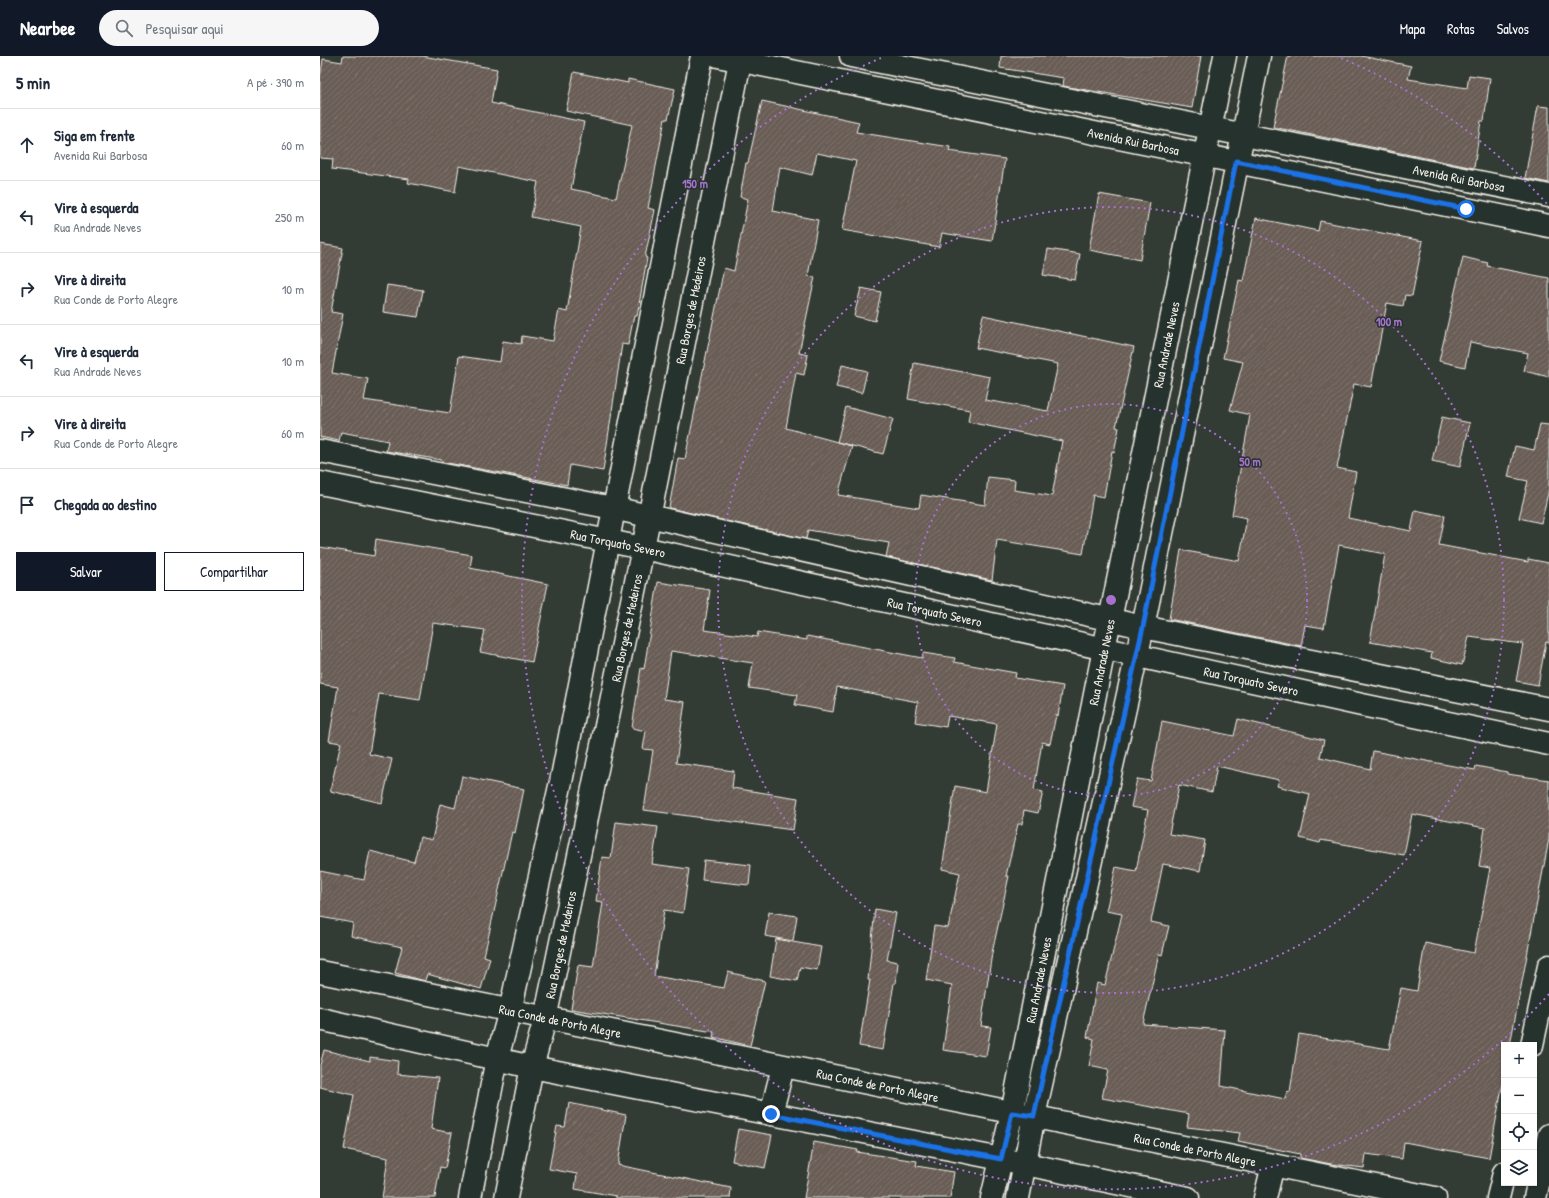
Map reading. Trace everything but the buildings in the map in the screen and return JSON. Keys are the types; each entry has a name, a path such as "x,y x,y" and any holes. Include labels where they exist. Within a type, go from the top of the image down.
{"street":[{"path":"470,1198 497,1058 510,1011 562,777 613,508 702,56"},
{"name":"Avenida Rui Barbosa","path":"718,56 741,58 963,106 1549,226"},
{"name":"Avenida Rui Barbosa","path":"851,56 1242,133 1549,196"},
{"name":"Rua Andrade Neves","path":"992,1198 1012,1113 1104,649 1158,391 1225,56"},
{"name":"Rua Andrade Neves","path":"1018,1198 1034,1116 1082,894 1143,627 1236,161 1259,56"},
{"name":"Rua Borges de Medeiros","path":"506,1198 532,1067 545,1019 643,548 741,58"},
{"path":"963,106 968,79"},
{"path":"1466,209 1472,180"},
{"path":"1158,391 1189,396"},
{"path":"325,484 327,452 613,508 1143,627 1549,709"},
{"name":"Rua Torquato Severo","path":"325,484 643,548 1362,705 1549,744"},
{"path":"778,578 784,546"},
{"path":"586,654 619,660"},
{"path":"1362,705 1367,672"},
{"path":"1082,763 1110,771"},
{"path":"562,777 594,783"},
{"path":"1057,889 1082,894"},
{"name":"Rua Conde de Porto Alegre","path":"320,972 545,1019 1012,1113 1034,1116 1435,1198"},
{"path":"1533,1042 1548,980"},
{"path":"320,1020 497,1058 532,1067 1001,1159 1188,1198"},
{"path":"771,1114 783,1067"},
{"path":"1535,1198 1549,1135"},
{"path":"1265,1198 1273,1165"},
{"path":"1498,1198 1501,1186"}],"route":[{"path":"771,1114 1001,1159 1012,1113 1034,1116 1082,894 1143,627 1236,161 1466,209"}]}
